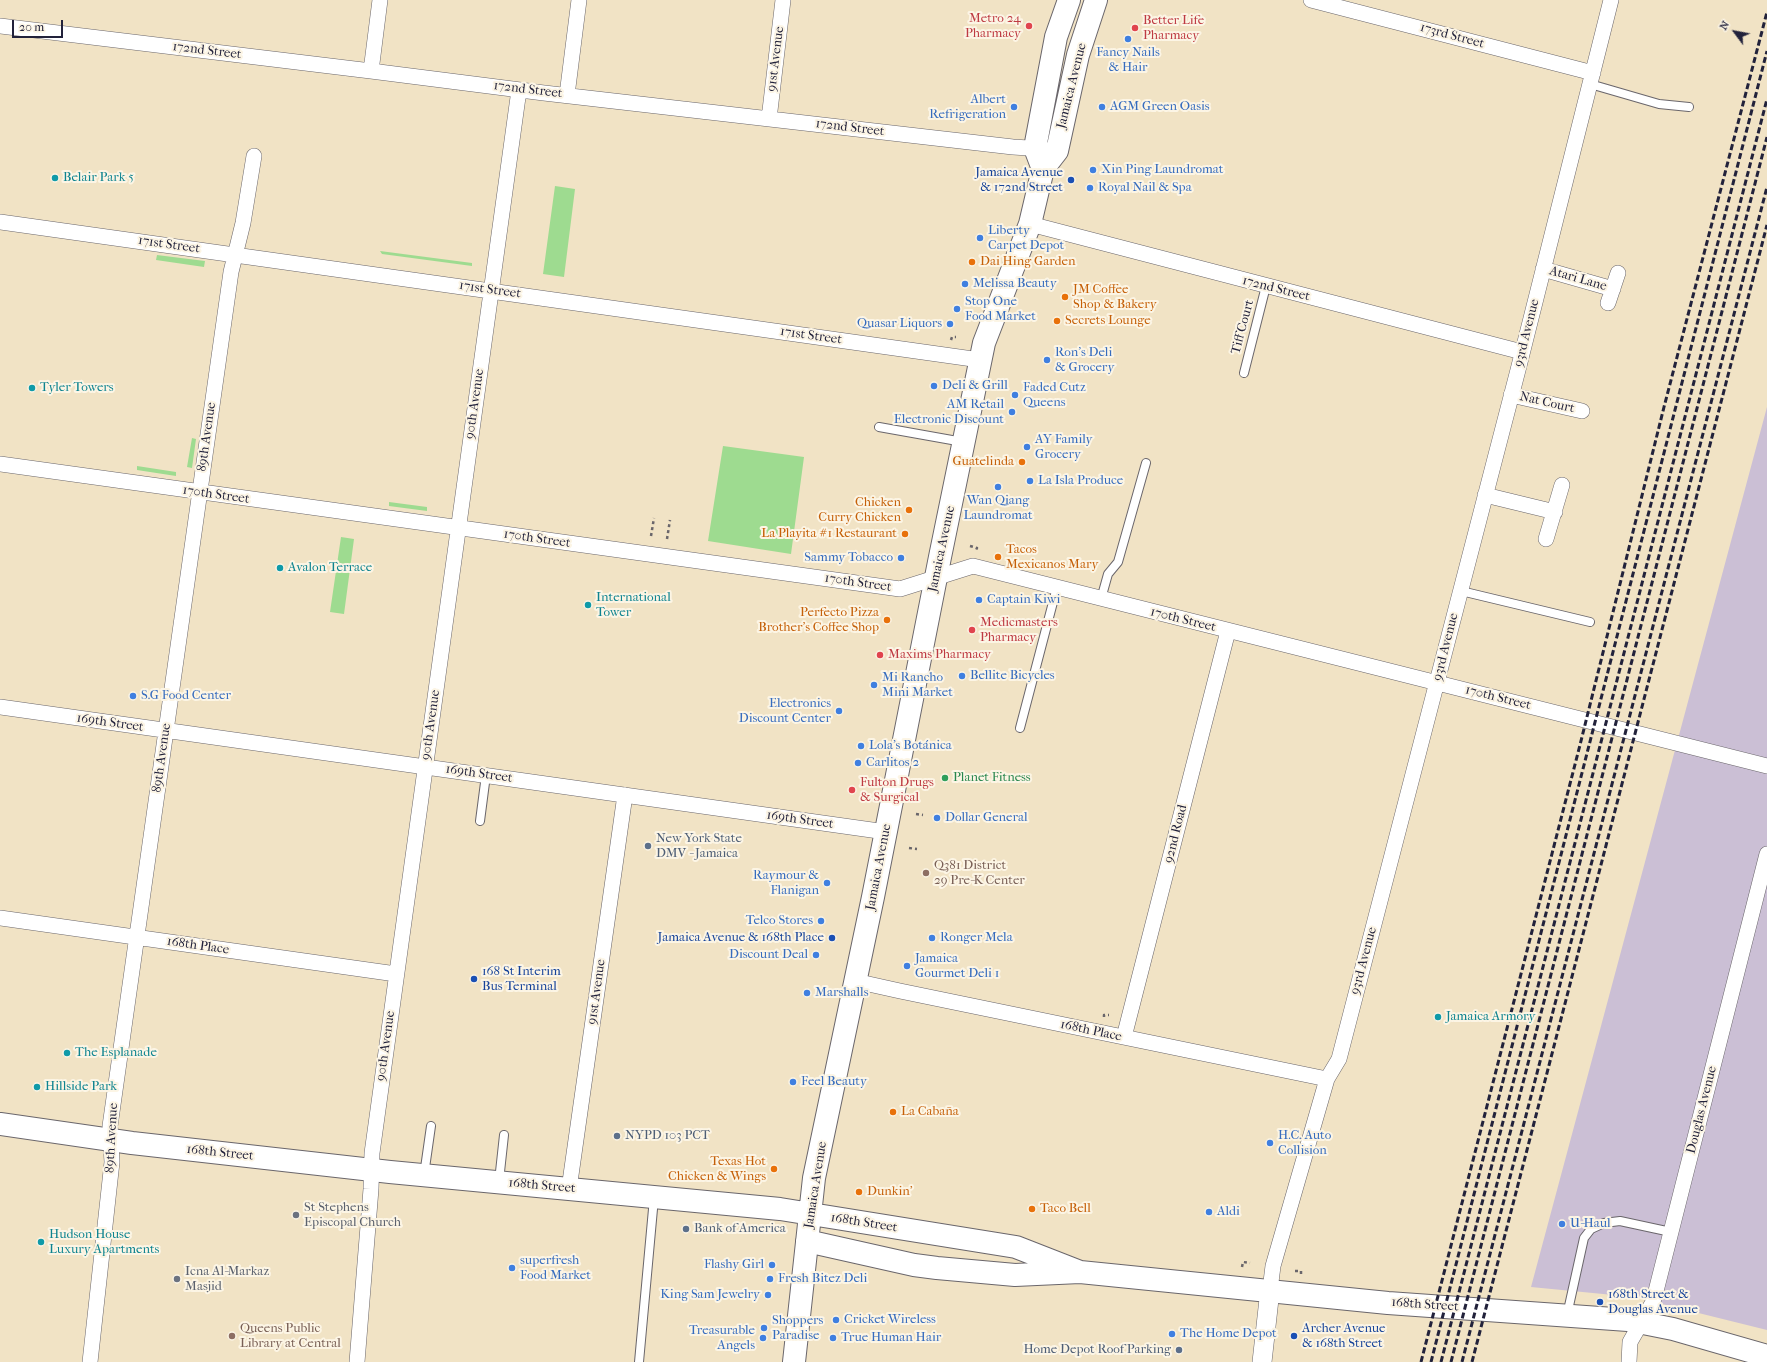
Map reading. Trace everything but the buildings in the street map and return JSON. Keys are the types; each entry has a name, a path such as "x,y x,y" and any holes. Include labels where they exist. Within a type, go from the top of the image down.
{"main road":[{"name":"Jamaica Avenue","path":"1035,148 1056,37 1069,0"},
{"name":"Jamaica Avenue","path":"794,1362 814,1178 856,981 980,360 984,343 1030,224 1043,169 1057,151 1078,55 1096,0"},
{"path":"1035,148 1043,169"},
{"name":"168th Street","path":"0,1124 111,1141 424,1175 780,1209 1016,1247 1080,1272"},
{"name":"168th Street","path":"808,1241 914,1265 937,1268 1015,1275 1080,1272 1388,1303 1641,1322 1673,1329 1767,1356"}],"street":[{"path":"371,71 380,0"},
{"path":"567,95 579,0"},
{"name":"91st Avenue","path":"769,119 783,0"},
{"name":"173rd Street","path":"1311,0 1591,78"},
{"name":"93rd Avenue","path":"1270,1290 1273,1266 1327,1079 1339,1059 1461,591 1611,0"},
{"name":"172nd Street","path":"0,26 518,90 1057,151"},
{"name":"90th Avenue","path":"357,1362 372,1189 372,1153 518,90"},
{"name":"89th Avenue","path":"90,1362 112,1162 110,1126 231,272 243,223 254,156"},
{"name":"171st Street","path":"0,222 980,360"},
{"name":"172nd Street","path":"1030,224 1522,352"},
{"name":"Atari Lane","path":"1543,269 1611,296 1618,273"},
{"name":"Nat Court","path":"1511,395 1582,411"},
{"name":"170th Street","path":"0,464 458,529 900,589 973,566 1767,766"},
{"path":"1546,539 1562,485"},
{"path":"1485,495 1555,512"},
{"name":"92nd Road","path":"1124,1037 1228,631"},
{"name":"169th Street","path":"0,707 886,832"},
{"name":"91st Avenue","path":"569,1189 624,795"},
{"name":"Douglas Avenue","path":"1629,1362 1630,1342 1654,1302 1767,854"},
{"name":"168th Place","path":"0,918 396,974"},
{"name":"168th Place","path":"856,981 1304,1076 1327,1079"},
{"path":"1262,1362 1270,1290"}],"lane":[{"path":"1591,78 1659,104 1689,107"},
{"name":"Tiff Court","path":"1244,373 1266,286"},
{"path":"879,427 964,442"},
{"path":"1100,599 1108,574 1118,562 1146,463"},
{"path":"1020,728 1057,588"},
{"path":"1461,591 1590,622"},
{"path":"480,821 486,775"},
{"path":"424,1175 431,1126"},
{"path":"499,1182 504,1135"},
{"path":"639,1362 654,1197"},
{"path":"1567,1316 1584,1238 1591,1229 1604,1223 1614,1221 1671,1232"}],"path":[{"path":"651,536 654,518"},
{"path":"667,539 670,520"},
{"path":"970,546 977,548"},
{"path":"916,814 923,815"},
{"path":"909,848 916,849"},
{"path":"1104,1015 1109,1015"},
{"path":"1242,1267 1243,1262 1250,1263"},
{"path":"1295,1271 1302,1271 1301,1277"},
{"path":"828,1279 834,1276"}],"shaded area":[{"path":"1767,407 1767,1330 1634,1297 1531,1287"}],"green space":[{"path":"555,186 575,189 564,277 543,274"},
{"path":"380,251 472,263 472,266 382,254"},
{"path":"157,255 205,261 204,267 156,260"},
{"path":"192,438 196,439 192,468 187,467"},
{"path":"723,446 804,457 791,554 708,541"},
{"path":"137,466 176,472 176,476 137,470"},
{"path":"389,502 427,507 427,511 389,506"},
{"path":"341,537 354,539 344,614 330,612"}],"railway":[{"path":"1421,1362 1580,745 1664,407 1767,12"},
{"path":"1431,1362 1767,51"},
{"path":"1441,1362 1767,99"},
{"path":"1451,1362 1767,137"},
{"path":"1462,1362 1767,187"},
{"path":"1472,1362 1767,225"}],"place":[{"name":"Metro 24 Pharmacy","path":"1029,26"},
{"name":"Better Life Pharmacy","path":"1135,28"},
{"name":"Fancy Nails & Hair","path":"1128,39"},
{"name":"Albert Refrigeration","path":"1014,107"},
{"name":"AGM Green Oasis","path":"1102,107"},
{"name":"Xin Ping Laundromat","path":"1093,170"},
{"name":"Belair Park 5","path":"55,178"},
{"name":"Jamaica Avenue & 172nd Street","path":"1071,180"},
{"name":"Royal Nail & Spa","path":"1090,188"},
{"name":"Liberty Carpet Depot","path":"980,238"},
{"name":"Dai Hing Garden","path":"972,262"},
{"name":"Melissa Beauty","path":"965,284"},
{"name":"JM Coffee Shop & Bakery","path":"1065,297"},
{"name":"Stop One Food Market","path":"957,309"},
{"name":"Secrets Lounge","path":"1057,321"},
{"name":"Quasar Liquors","path":"950,324"},
{"name":"Ron's Deli & Grocery","path":"1047,360"},
{"name":"Deli & Grill","path":"934,386"},
{"name":"Tyler Towers","path":"32,388"},
{"name":"Faded Cutz Queens","path":"1015,395"},
{"name":"AM Retail Electronic Discount","path":"1012,412"},
{"name":"AY Family Grocery","path":"1027,447"},
{"name":"Guatelinda","path":"1022,462"},
{"name":"La Isla Produce","path":"1030,481"},
{"name":"Wan Qiang Laundromat","path":"998,487"},
{"name":"Chicken Curry Chicken","path":"909,510"},
{"name":"La Playita #1 Restaurant","path":"905,534"},
{"name":"Tacos Mexicanos Mary","path":"998,557"},
{"name":"Sammy Tobacco","path":"901,558"},
{"name":"Avalon Terrace","path":"280,568"},
{"name":"Captain Kiwi","path":"979,600"},
{"name":"International Tower","path":"588,605"},
{"name":"Perfecto Pizza Brother's Coffee Shop","path":"887,620"},
{"name":"Medicmasters Pharmacy","path":"972,630"},
{"name":"Maxims Pharmacy","path":"880,655"},
{"name":"Bellite Bicycles","path":"962,676"},
{"name":"Mi Rancho Mini Market","path":"874,685"},
{"name":"S.G Food Center","path":"133,696"},
{"name":"Electronics Discount Center","path":"839,711"},
{"name":"Lola's Botánica","path":"861,746"},
{"name":"Carlitos 2","path":"858,763"},
{"name":"Planet Fitness","path":"945,778"},
{"name":"Fulton Drugs & Surgical","path":"852,790"},
{"name":"Dollar General","path":"937,818"},
{"name":"New York State DMV - Jamaica","path":"648,846"},
{"name":"Q381 District 29 Pre-K Center","path":"926,873"},
{"name":"Raymour & Flanigan","path":"827,883"},
{"name":"Telco Stores","path":"821,921"},
{"name":"Jamaica Avenue & 168th Place","path":"832,938"},
{"name":"Ronger Mela","path":"932,938"},
{"name":"Discount Deal","path":"816,955"},
{"name":"Jamaica Gourmet Deli 1","path":"907,966"},
{"name":"168 St Interim Bus Terminal","path":"474,979"},
{"name":"Marshalls","path":"807,993"},
{"name":"Jamaica Armory","path":"1438,1017"},
{"name":"The Esplanade","path":"67,1053"},
{"name":"Feel Beauty","path":"793,1082"},
{"name":"Hillside Park","path":"37,1087"},
{"name":"La Cabaña","path":"893,1112"},
{"name":"NYPD 103 PCT","path":"617,1136"},
{"name":"H.C. Auto Collision","path":"1270,1143"},
{"name":"Texas Hot Chicken & Wings","path":"774,1169"},
{"name":"Dunkin'","path":"859,1192"},
{"name":"Taco Bell","path":"1032,1209"},
{"name":"Aldi","path":"1209,1212"},
{"name":"St Stephens Episcopal Church","path":"296,1215"},
{"name":"U-Haul","path":"1562,1224"},
{"name":"Bank of America","path":"686,1229"},
{"name":"Hudson House Luxury Apartments","path":"41,1242"},
{"name":"Flashy Girl","path":"772,1265"},
{"name":"superfresh Food Market","path":"512,1268"},
{"name":"Icna Al-Markaz Masjid","path":"177,1279"},
{"name":"Fresh Bitez Deli","path":"770,1279"},
{"name":"King Sam Jewelry","path":"768,1295"},
{"name":"168th Street & Douglas Avenue","path":"1600,1302"},
{"name":"Cricket Wireless","path":"836,1320"},
{"name":"Shoppers Paradise","path":"764,1328"},
{"name":"The Home Depot","path":"1172,1334"},
{"name":"Queens Public Library at Central","path":"232,1336"},
{"name":"Archer Avenue & 168th Street","path":"1294,1336"},
{"name":"Treasurable Angels","path":"763,1338"},
{"name":"True Human Hair","path":"833,1338"},
{"name":"Home Depot Roof Parking","path":"1179,1350"}]}
